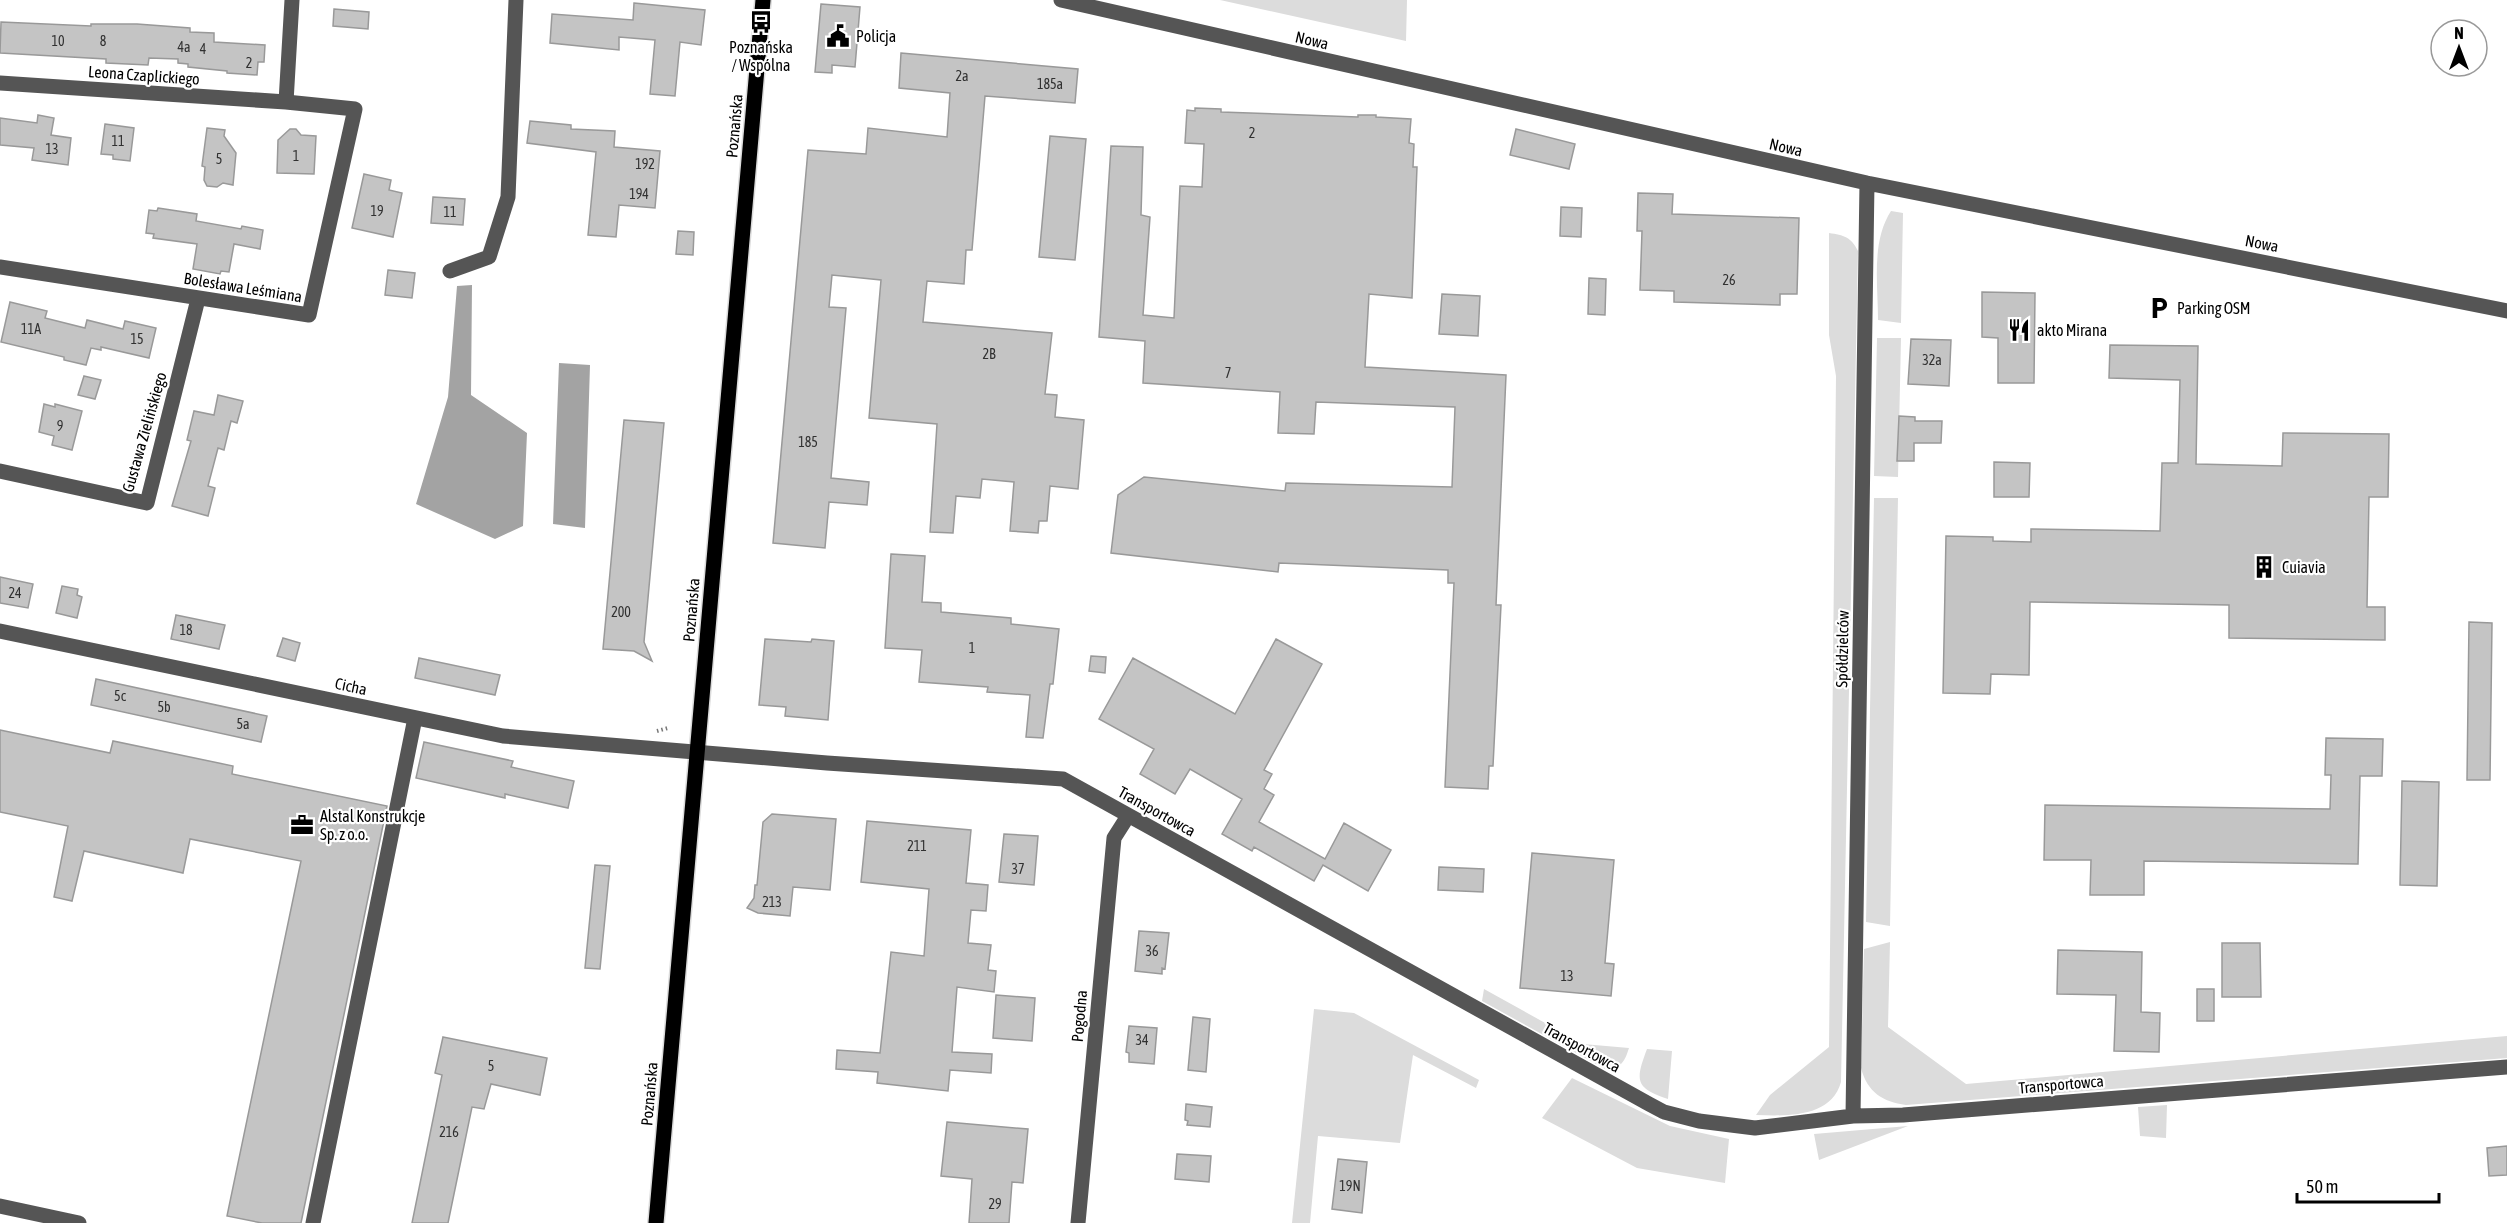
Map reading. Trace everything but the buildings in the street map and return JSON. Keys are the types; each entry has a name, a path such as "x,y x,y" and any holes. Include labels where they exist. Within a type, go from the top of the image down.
{"main road":[{"name":"Poznańska","path":"656,1223 764,0"}],"street":[{"path":"286,102 292,0"},
{"path":"450,271 489,257 508,197 516,0"},
{"name":"Nowa","path":"1061,0 1867,183 2507,311"},
{"name":"Leona Czaplickiego","path":"0,83 286,102 354,110"},
{"name":"Bolesława Leśmiana","path":"0,267 309,315 354,110"},
{"name":"Spółdzielców","path":"1853,1116 1867,183"},
{"name":"Gustawa Zielińskiego","path":"0,471 147,504 198,298"},
{"name":"Cicha","path":"0,631 503,736 697,753"},
{"path":"313,1223 415,718"},
{"name":"Transportowca","path":"697,753 1063,779 1664,1112 1699,1121 1755,1128 1853,1116 1904,1115 2507,1067"},
{"name":"Pogodna","path":"1078,1223 1114,838 1128,816"},
{"path":"0,1206 79,1223"}],"shaded area":[{"path":"1220,0 1407,0 1406,41"},
{"path":"1891,211 1903,213 1901,323 1878,320 1878,250 1885,223"},
{"path":"1829,233 1846,238 1858,251 1841,1082 1836,1094 1818,1109 1794,1114 1756,1115 1770,1095 1829,1047 1836,376 1829,335"},
{"path":"472,285 471,395 527,433 523,526 495,539 416,504 448,397 457,286"},
{"path":"1877,338 1901,338 1898,477 1874,476"},
{"path":"559,363 590,365 585,528 553,524"},
{"path":"1874,498 1898,498 1890,926 1866,922"},
{"path":"1890,942 1888,1027 1966,1084 2507,1036 2507,1058 1898,1104 1877,1094 1867,1083 1861,1068 1864,949"},
{"path":"1484,989 1583,1044 1629,1048 1626,1057 1619,1066 1607,1070 1482,1001"},
{"path":"1314,1009 1354,1013 1479,1080 1476,1088 1413,1055 1400,1143 1318,1136 1310,1223 1292,1223"},
{"path":"1647,1049 1672,1051 1668,1099 1649,1091 1641,1082 1641,1069"},
{"path":"1572,1078 1670,1126 1729,1139 1725,1183 1637,1168 1542,1118"},
{"path":"2167,1105 2166,1138 2140,1136 2138,1107"},
{"path":"1908,1126 1819,1160 1814,1134"}],"place":[{"name":"Poznańska / Wspólna","path":"761,22"},
{"name":"Policja","path":"838,36"},
{"name":"Parking OSM","path":"2159,308"},
{"name":"akto Mirana","path":"2019,330"},
{"name":"Cuiavia","path":"2264,567"},
{"name":"Alstal Konstrukcje Sp. z o.o.","path":"302,825"}]}
